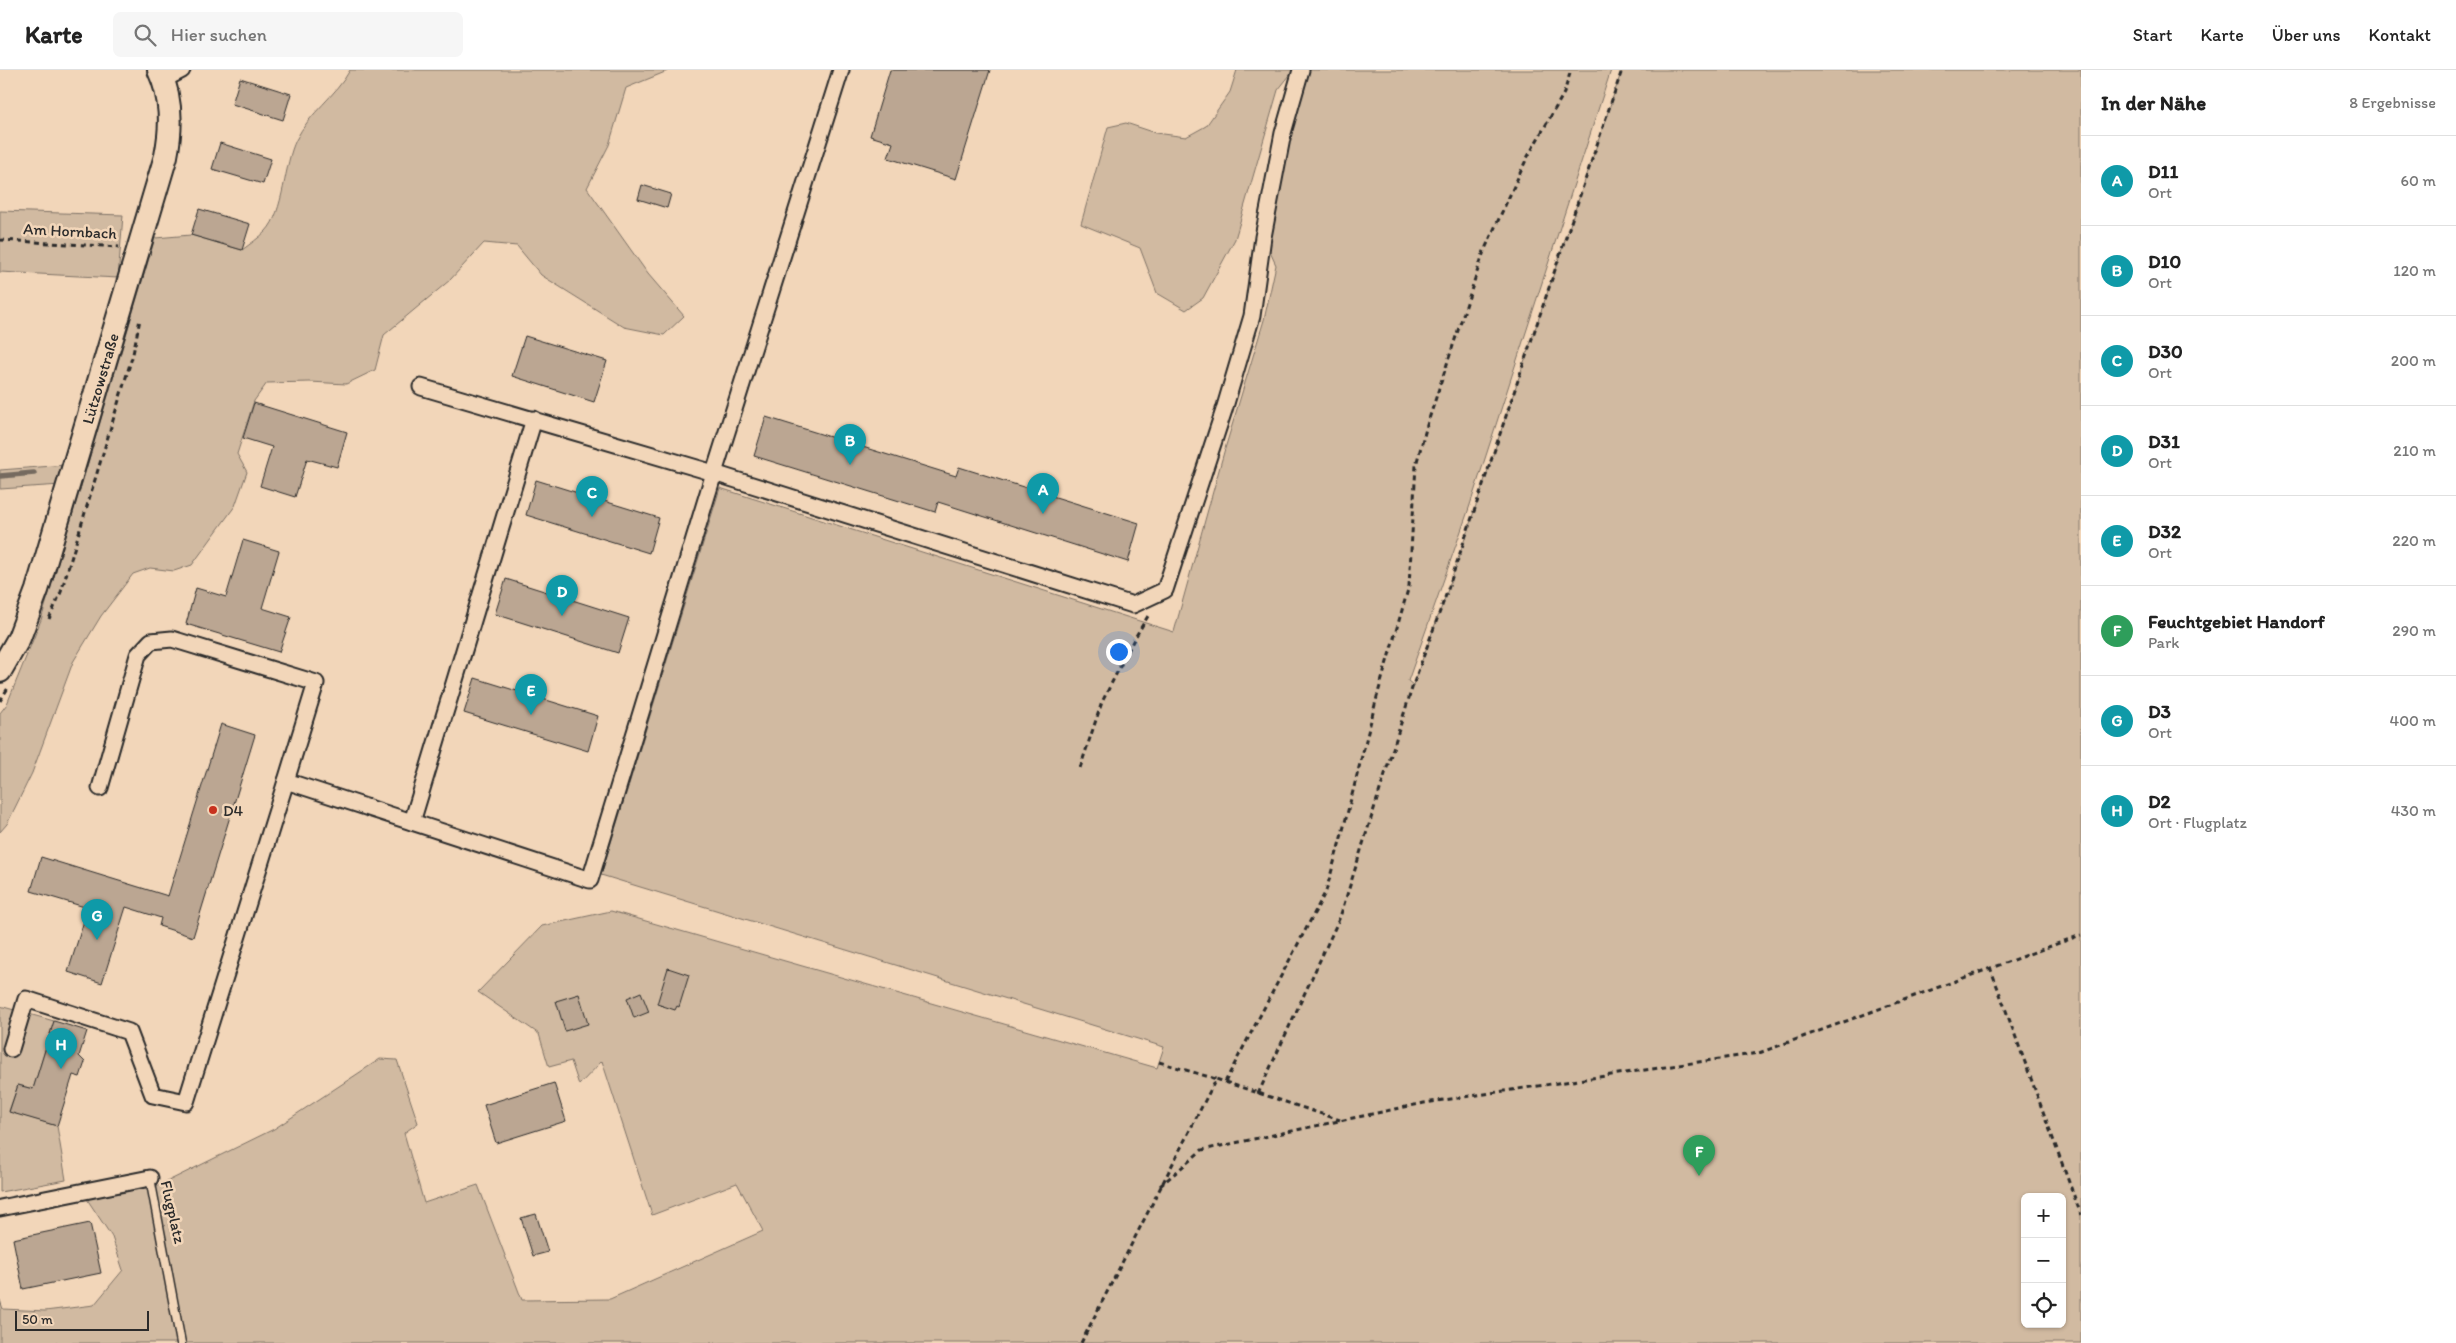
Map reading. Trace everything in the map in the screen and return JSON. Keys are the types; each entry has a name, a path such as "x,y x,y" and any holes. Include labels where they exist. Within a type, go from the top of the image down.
{"street":[{"path":"286,781 590,880 714,473 840,70"},
{"path":"420,387 714,473 1133,606 1165,590 1224,410 1252,316 1283,133 1301,70"},
{"name":"Lützowstraße","path":"0,671 19,638 37,590 166,156 171,130 168,73"},
{"path":"412,822 534,420"},
{"path":"11,1049 26,999 128,1032 153,1094 186,1102 316,683 172,638 151,641 138,655 100,788"},
{"name":"Flugplatz","path":"0,1208 150,1178"}],"lane":[{"name":"Flugplatz","path":"150,1178 181,1343"}],"path":[{"path":"1225,1082 1326,891 1378,693 1409,586 1416,465 1427,425 1484,251 1527,158 1564,93 1571,70"},
{"path":"1258,1094 1340,917 1413,685 1477,503 1622,70"},
{"name":"Am Hornbach","path":"0,240 139,248"},
{"path":"1080,768 1102,702 1133,641 1149,616"},
{"path":"1160,1186 1202,1150 1424,1103 1759,1053 2081,935"},
{"path":"1990,967 2081,1215"},
{"path":"1159,1062 1340,1120"},
{"path":"1081,1343 1216,1079"}],"shaded area":[{"path":"350,70 670,70 626,88 609,145 587,188 648,274 684,316 664,335 624,327 541,275 517,246 484,243 450,280 384,335 375,370 346,384 310,382 267,383 254,401 237,454 247,472 235,506 192,565 174,571 150,568 133,574 101,616 73,662 32,773 7,824 0,832 0,713 7,704 41,620 155,238 191,235 242,250 266,231 277,212 292,150 301,130"},
{"path":"1237,70 1294,70 1278,90 1235,239 1203,298 1186,310 1157,293 1140,248 1081,224 1108,127 1126,123 1156,133 1186,137 1206,126 1230,92"},
{"path":"1301,70 1611,70 1468,511 1408,681 1413,685 1447,592 1622,70 2081,70 2081,1343 0,1343 0,1300 3,1309 45,1311 94,1305 123,1270 112,1237 87,1199 160,1185 274,1129 380,1059 397,1060 418,1123 404,1133 424,1203 478,1185 522,1300 610,1299 763,1231 737,1183 652,1215 602,1061 579,1085 571,1061 549,1067 539,1034 478,992 542,926 611,911 1157,1068 1164,1047 601,875 720,488 1174,632 1224,452 1264,320 1276,265 1263,237"},
{"path":"0,211 123,215 118,278 0,272"},
{"path":"66,465 61,485 0,489 0,470"},
{"path":"0,1006 54,1021 33,1089 18,1085 9,1111 57,1126 66,1180 0,1192"}],"building":[{"path":"890,70 990,70 956,179 888,158 893,143 870,136"},
{"path":"240,78 291,94 283,120 232,104"},
{"path":"220,143 271,159 263,184 212,169"},
{"path":"642,185 671,194 667,208 638,199"},
{"path":"199,209 250,224 242,250 191,235"},
{"path":"525,336 607,361 594,402 512,376"},
{"path":"254,403 347,432 337,467 307,459 295,497 260,486 272,447 243,438"},
{"path":"766,417 956,476 959,467 1139,523 1128,562 938,502 935,512 754,456"},
{"path":"536,480 659,518 649,553 526,515"},
{"path":"243,540 279,551 262,608 291,617 279,652 186,624 196,588 226,597"},
{"path":"506,579 629,618 618,653 495,614"},
{"path":"475,678 598,716 588,751 464,713"},
{"path":"221,724 255,735 193,937 159,926 161,918 126,907 102,983 68,972 88,908 31,891 41,857 168,896"},
{"path":"668,968 689,975 679,1007 677,1006 675,1010 657,1004"},
{"path":"641,992 649,1012 634,1018 627,998"},
{"path":"579,994 588,1024 565,1031 556,1001"},
{"path":"54,1021 87,1031 79,1056 85,1062 80,1077 73,1075 57,1126 9,1112 18,1085 33,1089"},
{"path":"554,1083 566,1121 496,1143 484,1105"},
{"path":"536,1214 548,1252 533,1256 521,1218"},
{"path":"90,1223 101,1273 23,1289 13,1239"}],"waterway":[{"path":"0,476 34,473"}],"place":[{"name":"D10","path":"850,465"},
{"name":"D11","path":"1043,514"},
{"name":"D30","path":"592,517"},
{"name":"D31","path":"562,616"},
{"name":"D32","path":"531,715"},
{"name":"D4","path":"213,810"},
{"name":"D3","path":"97,940"},
{"name":"D2","path":"61,1069"},
{"name":"Feuchtgebiet Handorf","path":"1699,1176"}]}
